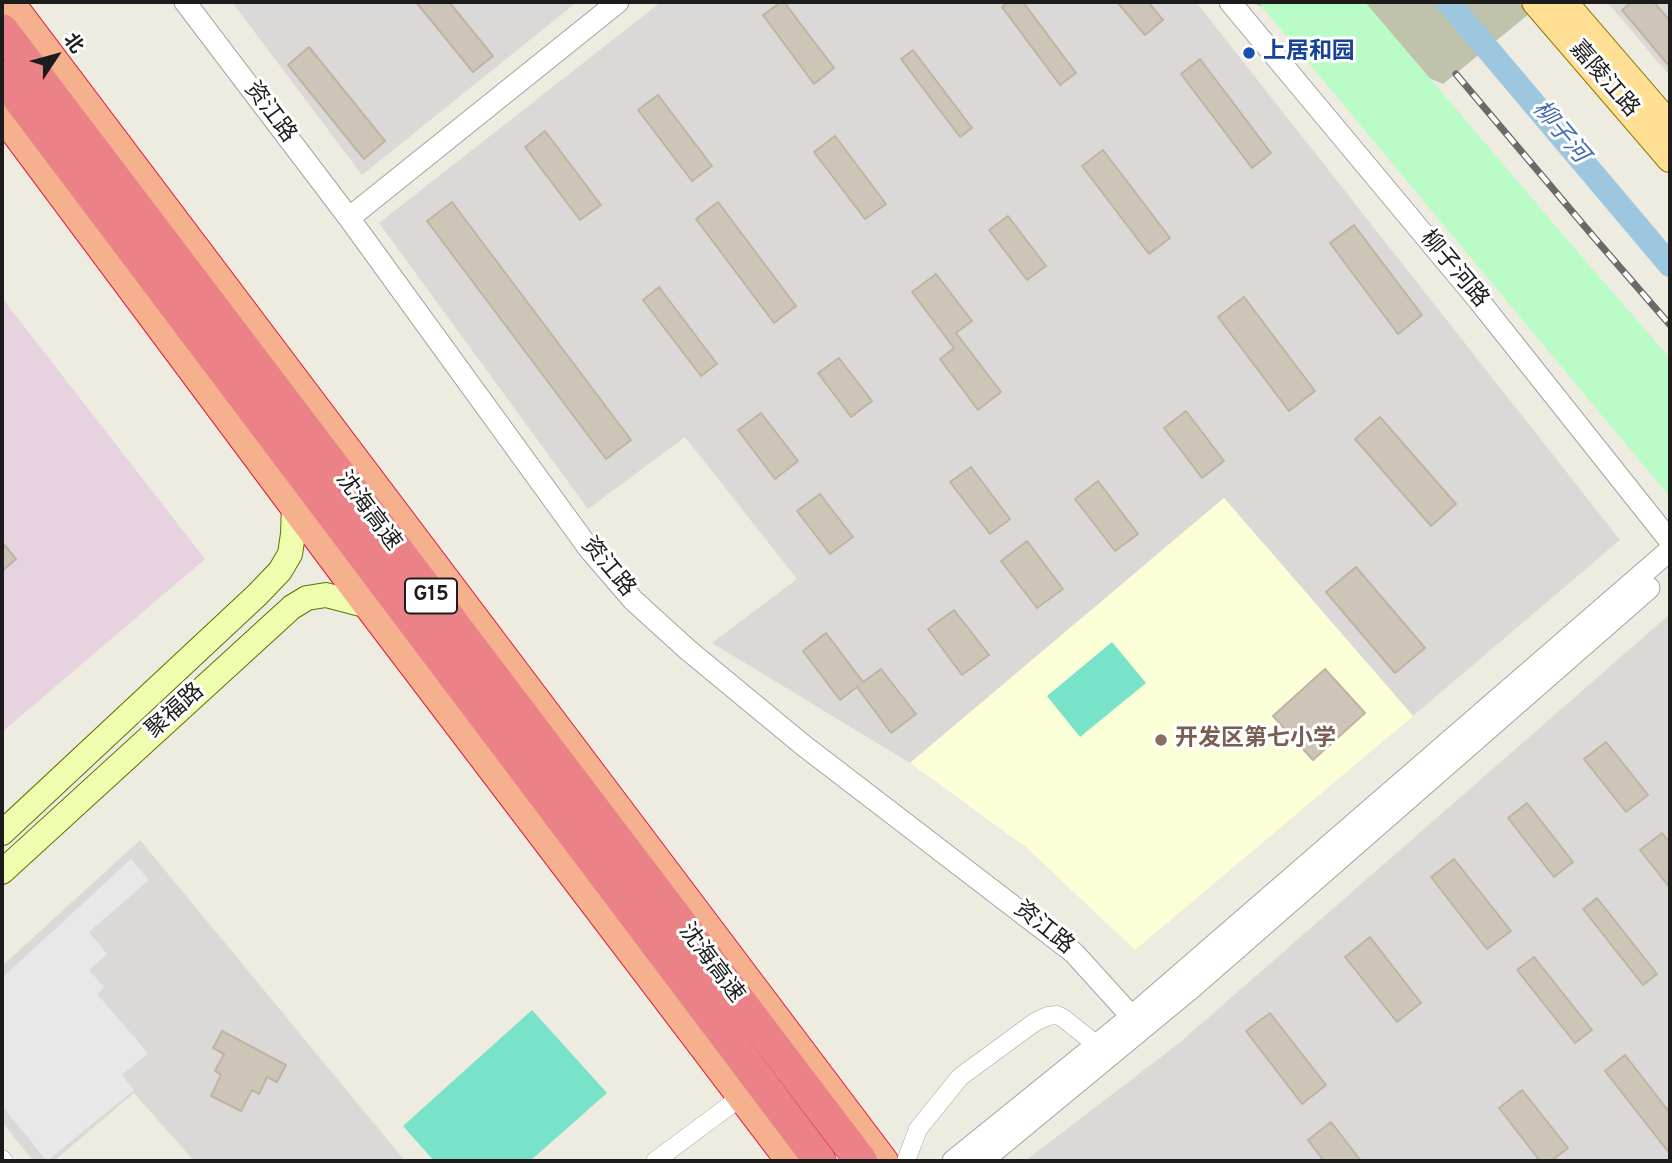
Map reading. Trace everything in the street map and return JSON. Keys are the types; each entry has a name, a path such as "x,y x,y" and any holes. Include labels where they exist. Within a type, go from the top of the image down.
{"highway":[{"path":"10,2 884,1161"},
{"name":"沈海高速","path":"2,30 861,1161"},
{"name":"沈海高速","path":"2,76 820,1161"},
{"path":"2,115 368,606 790,1161"}],"main road":[{"name":"嘉陵江路","path":"1535,2 1670,159"},
{"name":"嘉陵江路","path":"1564,2 1670,125"},
{"name":"聚福路","path":"2,833 280,571 289,554 294,506"},
{"name":"聚福路","path":"2,872 292,607 307,598 326,594 368,606"}],"street":[{"name":"资江路","path":"185,2 349,218 590,550 634,600 688,650 803,744 1074,953 1136,1023"},
{"path":"349,218 618,2"},
{"name":"柳子河路","path":"1230,2 1480,302 1670,541"},
{"path":"982,1161 1670,550"},
{"path":"953,1161 1097,1045 1188,991 1670,569"},
{"path":"906,1161 918,1129 960,1077 1035,1022 1057,1015 1097,1045"},
{"path":"655,1161 741,1097"}],"shaded area":[{"path":"232,2 577,2 362,175"},
{"name":"上居和园","path":"661,2 1196,2 1620,540 1413,716 1224,498 910,763 712,643 797,579 685,437 588,509 379,223"},
{"path":"1251,2 1518,2 1529,14 1443,84"},
{"path":"1607,2 1670,2 1670,76"},
{"path":"2,298 205,559 2,732"},
{"name":"开发区第七小学","path":"1224,498 1413,716 1135,950 1027,848 910,763"},
{"path":"1670,614 1670,1161 1025,1161 1178,1044"},
{"path":"140,840 405,1161 194,1161 134,1093 54,1161 33,1161 2,1122 2,966"},
{"path":"131,859 149,880 89,932 107,954 89,970 104,987 97,994 148,1053 122,1075 134,1090 47,1161 2,1106 2,978"}],"green space":[{"path":"1258,2 1365,2 1670,358 1670,497"},
{"path":"1112,642 1146,683 1080,737 1047,696"},
{"path":"532,1010 607,1093 530,1161 434,1161 403,1126"}],"building":[{"path":"416,2 449,2 493,56 473,72"},
{"path":"784,2 834,68 814,84 763,15"},
{"path":"1008,2 1023,2 1076,73 1060,85 1002,7"},
{"path":"1117,2 1148,2 1163,20 1145,35"},
{"path":"1632,2 1654,2 1670,21 1670,67 1622,10"},
{"path":"309,47 385,141 364,159 288,65"},
{"path":"913,50 972,128 960,137 901,59"},
{"path":"1200,59 1271,153 1252,168 1181,74"},
{"path":"658,95 712,166 692,181 638,110"},
{"path":"545,131 601,205 580,220 525,147"},
{"path":"835,136 886,204 865,219 814,152"},
{"path":"1103,150 1170,238 1149,254 1082,166"},
{"path":"452,202 631,440 606,459 427,221"},
{"path":"718,202 796,306 774,323 696,219"},
{"path":"1008,216 1046,266 1027,280 989,230"},
{"path":"1354,225 1422,315 1398,334 1330,243"},
{"path":"936,274 972,321 956,333 1001,392 978,410 940,359 954,348 912,292"},
{"path":"659,287 717,364 701,376 643,300"},
{"path":"1244,297 1315,391 1289,411 1218,317"},
{"path":"839,358 872,401 851,417 818,373"},
{"path":"1186,411 1224,461 1202,478 1164,428"},
{"path":"761,413 798,461 775,479 738,430"},
{"path":"1380,417 1456,504 1431,526 1355,439"},
{"path":"971,467 1010,519 990,534 950,482"},
{"path":"1098,481 1138,534 1115,551 1075,499"},
{"path":"820,494 853,537 830,554 797,511"},
{"path":"1027,541 1063,589 1037,608 1001,561"},
{"path":"2,542 16,559 2,571"},
{"path":"1356,567 1425,648 1395,673 1326,592"},
{"path":"954,610 989,655 962,675 928,629"},
{"path":"826,633 863,682 881,669 916,714 891,733 857,687 840,700 803,651"},
{"path":"1325,669 1365,713 1313,760 1273,716"},
{"path":"1606,742 1648,795 1626,812 1584,759"},
{"path":"1527,803 1573,862 1554,877 1508,818"},
{"path":"1662,833 1670,843 1670,888 1640,850"},
{"path":"1454,859 1511,931 1487,949 1431,877"},
{"path":"1597,898 1657,974 1643,985 1583,909"},
{"path":"1370,937 1421,1003 1397,1022 1345,957"},
{"path":"1534,957 1592,1030 1575,1043 1517,970"},
{"path":"1270,1013 1326,1085 1302,1104 1246,1031"},
{"path":"222,1031 286,1065 277,1082 267,1077 259,1094 252,1090 241,1111 211,1096 221,1075 215,1071 224,1054 213,1048"},
{"path":"1625,1055 1670,1113 1670,1154 1605,1071"},
{"path":"1522,1090 1568,1148 1551,1161 1540,1161 1499,1108"},
{"path":"1331,1122 1361,1161 1324,1161 1308,1140"}],"waterway":[{"name":"柳子河","path":"1448,2 1670,265"}],"railway":[{"path":"1456,74 1670,325"}],"place":[{"name":"上居和园","path":"1249,53"},
{"name":"开发区第七小学","path":"1161,740"}]}
